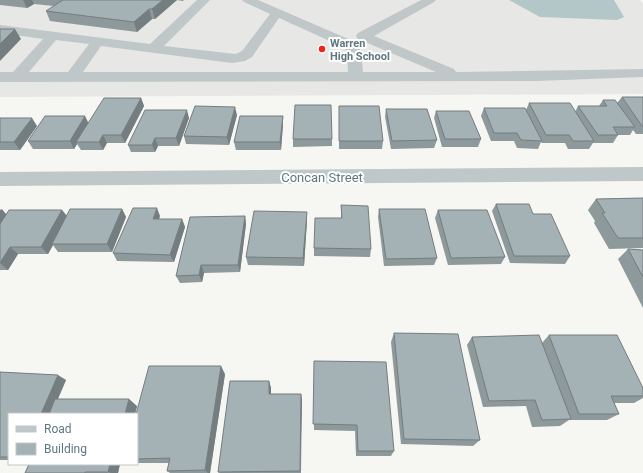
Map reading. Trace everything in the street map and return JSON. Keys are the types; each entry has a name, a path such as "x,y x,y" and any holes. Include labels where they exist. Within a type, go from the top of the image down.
{"street":[{"path":"153,49 204,0"},
{"path":"248,0 348,44 354,51 356,76"},
{"path":"363,36 430,0"},
{"path":"0,29 232,59 240,58 247,54 277,13"},
{"path":"349,30 458,76"},
{"path":"17,77 53,36"},
{"path":"72,77 98,42"},
{"path":"0,77 458,76 643,73"},
{"name":"Concan Street","path":"0,179 643,174"}],"shaded area":[{"name":"Warren High School","path":"0,0 640,0 643,3 643,94 0,97"},
{"path":"509,0 614,0 624,17 617,20 540,17"}],"building":[{"path":"63,0 163,0 152,9 149,9 134,22 46,11"},
{"path":"0,29 15,29 0,44"},
{"path":"622,97 643,97 643,126 642,126"},
{"path":"104,98 141,98 121,135 103,135 99,142 76,142"},
{"path":"603,100 615,100 635,127 613,127 618,135 598,135 578,106 607,106"},
{"path":"529,103 570,103 594,141 573,141 569,135 546,135"},
{"path":"295,105 331,105 332,139 293,139"},
{"path":"195,106 235,107 227,137 184,136"},
{"path":"339,106 379,106 383,141 339,141"},
{"path":"484,108 525,108 542,141 521,140 517,133 494,133"},
{"path":"386,109 427,109 437,140 392,141"},
{"path":"145,110 187,110 176,138 155,138 152,145 128,145"},
{"path":"436,111 469,111 481,139 445,139"},
{"path":"45,116 85,116 70,141 28,141"},
{"path":"240,116 283,116 280,142 234,142"},
{"path":"0,118 32,118 14,142 0,142"},
{"path":"643,198 643,238 618,238 602,213 605,213 596,199"},
{"path":"496,204 529,204 533,214 551,214 570,256 514,256"},
{"path":"341,205 368,206 371,249 314,248 315,218 342,218"},
{"path":"133,208 157,208 153,219 182,219 170,255 113,253"},
{"path":"70,209 122,209 107,244 52,244"},
{"path":"379,209 425,209 437,258 386,259"},
{"path":"9,210 62,210 41,247 10,247 0,263 0,224"},
{"path":"438,210 487,210 505,257 451,258"},
{"path":"254,211 307,212 303,258 246,257"},
{"path":"245,216 238,265 201,265 199,275 176,276 190,217"},
{"path":"628,249 643,250 643,277"},
{"path":"394,333 458,334 480,440 404,439"},
{"path":"539,335 571,419 542,420 535,400 489,401 472,337"},
{"path":"549,335 617,335 643,388 643,396 611,396 619,414 579,414"},
{"path":"314,361 386,362 394,451 358,451 357,425 313,424"},
{"path":"149,366 221,366 205,470 167,471 170,458 138,459 138,413 136,413"},
{"path":"0,372 58,375 41,413 8,413 8,457 0,457"},
{"path":"230,381 269,381 269,394 301,394 300,471 218,472"},
{"path":"55,399 129,399 125,413 49,413"},
{"path":"29,465 110,465 108,472 25,473"}],"place":[{"name":"Warren High School","path":"322,49"}]}
